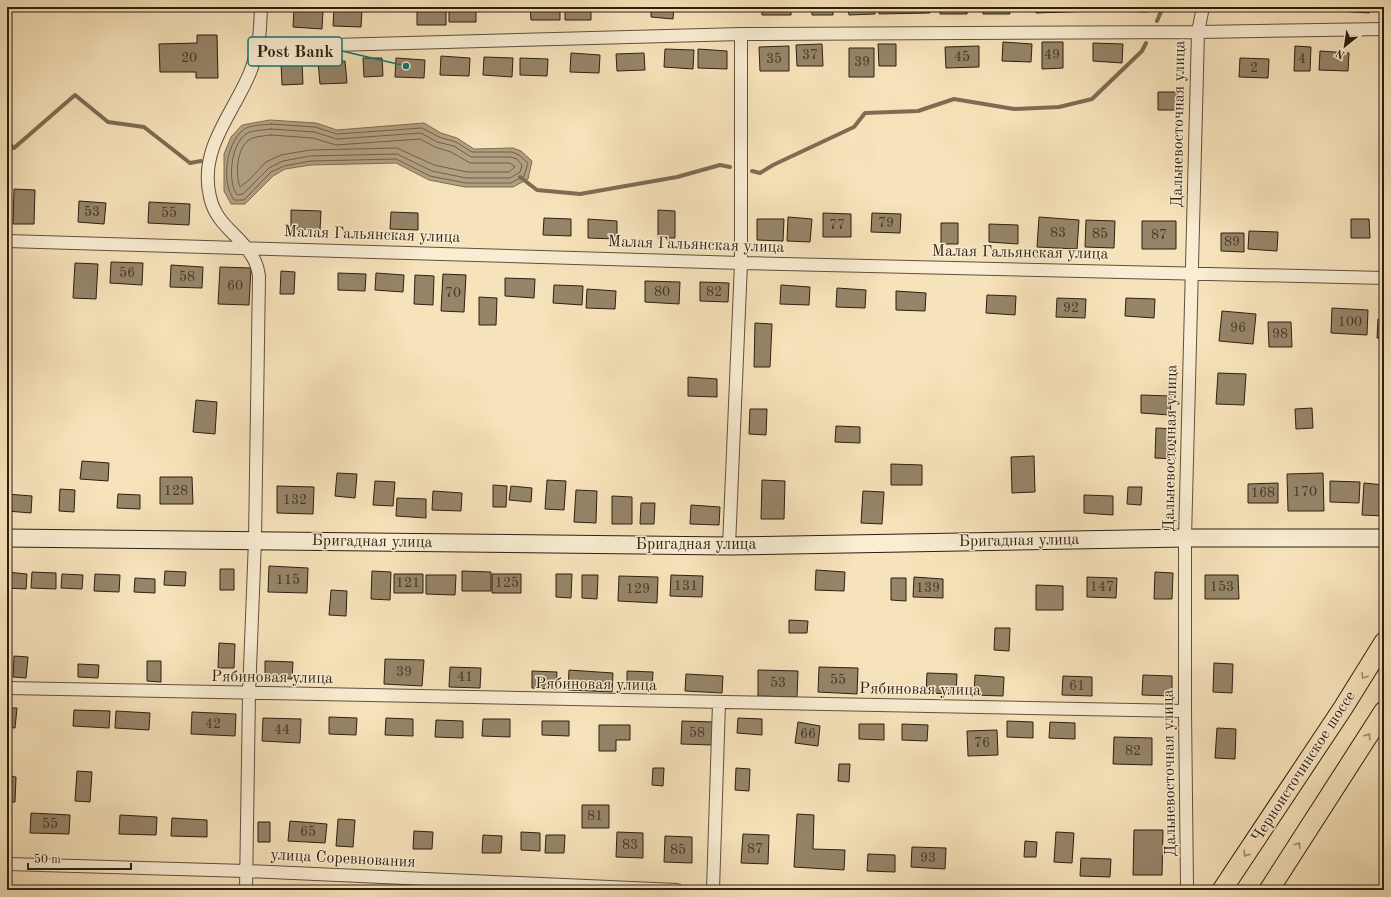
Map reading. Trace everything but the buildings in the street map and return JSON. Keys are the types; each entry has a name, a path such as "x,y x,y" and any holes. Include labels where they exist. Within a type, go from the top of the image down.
{"main road":[{"name":"Черноисточинское шоссе","path":"1222,890 1343,708 1384,642"},
{"path":"1269,890 1384,711"}],"street":[{"path":"246,890 249,694 255,540 259,276 256,263 246,248 228,230 216,213 210,198 208,184 211,154 216,137 227,115 242,92 259,47 261,7"},
{"name":"Дальневосточная улица","path":"1186,890 1185,538 1198,32 1203,7"},
{"path":"259,47 741,34 1198,32 1384,29"},
{"path":"729,546 741,262 741,34"},
{"name":"Малая Гальянская улица","path":"7,241 741,262 1384,278"},
{"name":"Бригадная улица","path":"7,538 729,546 1185,538 1384,538"},
{"name":"Рябиновая улица","path":"7,688 249,694 1185,711"},
{"path":"713,890 719,703"},
{"name":"улица Соревнования","path":"7,864 246,871 677,890"}],"water":[{"path":"270,120 316,123 337,130 424,123 441,133 457,138 474,149 513,148 521,151 532,161 528,179 513,187 465,187 429,180 396,163 311,165 285,169 273,176 245,204 231,204 224,191 224,154 231,137 242,125"}],"waterway":[{"path":"1157,21 1163,7"},
{"path":"752,171 760,173 773,165 854,127 865,113 918,111 954,99 1014,109 1059,107 1092,99 1142,51 1146,43"},
{"path":"7,143 14,148 75,95 108,122 144,127 190,163 201,161"},
{"path":"520,177 537,190 580,194 677,177 720,165 730,167"}],"place":[{"name":"Post Bank","path":"406,66"}]}
